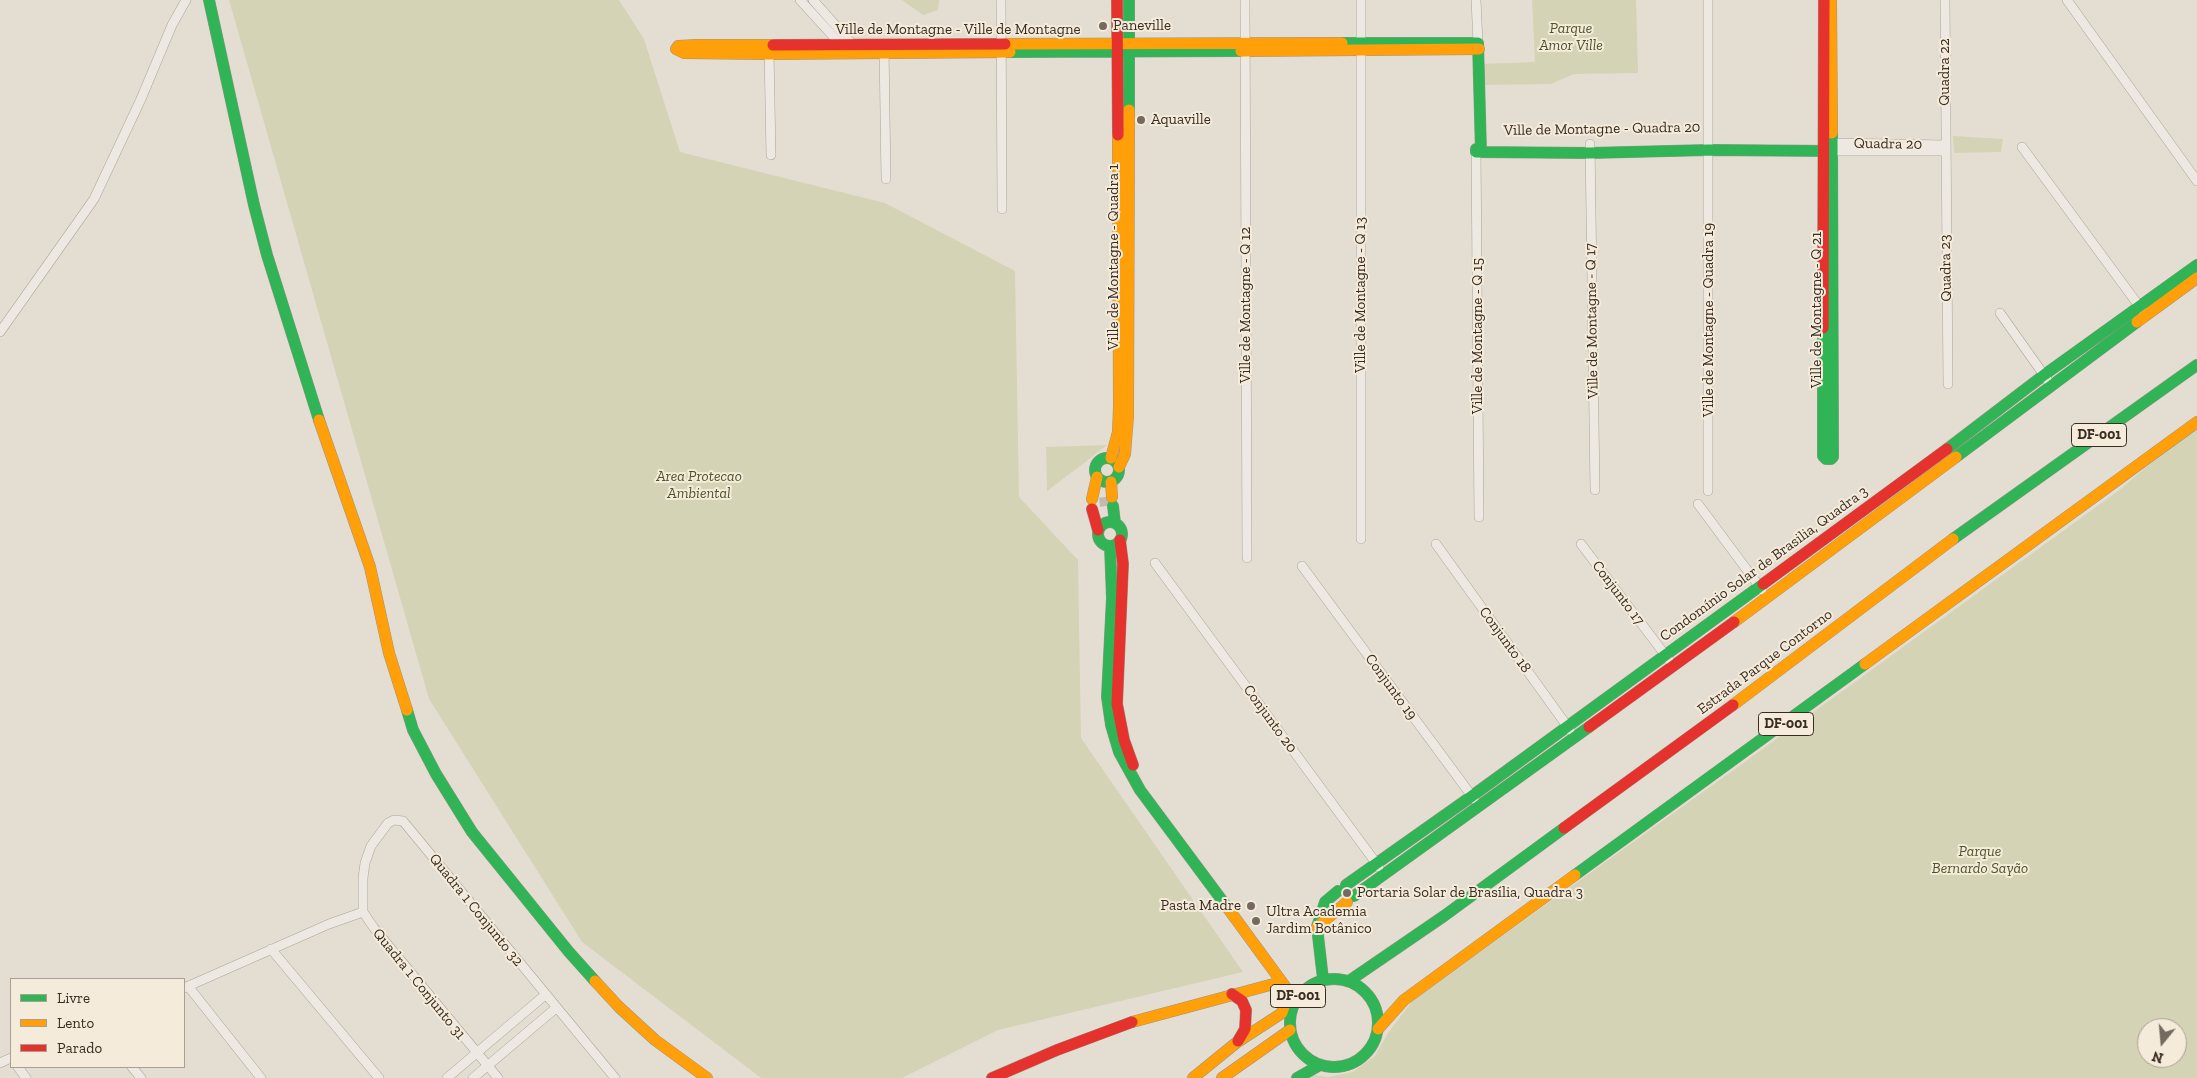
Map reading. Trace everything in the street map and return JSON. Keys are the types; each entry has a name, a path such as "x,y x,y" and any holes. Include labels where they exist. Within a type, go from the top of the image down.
{"street":[{"path":"0,332 94,199 141,99 172,25 186,0"},
{"path":"209,0 267,256 329,450 370,567 389,653 413,730 440,782 472,832 569,952 620,1007 655,1040 706,1078"},
{"path":"800,0 850,49"},
{"path":"813,0 850,49"},
{"path":"1001,0 1002,209"},
{"path":"1117,0 1123,48"},
{"path":"1123,48 1129,0"},
{"name":"Ville de Montagne - Q 12","path":"1245,0 1247,558"},
{"name":"Ville de Montagne - Q 13","path":"1361,0 1362,539"},
{"path":"1476,0 1477,45"},
{"name":"Ville de Montagne - Quadra 19","path":"1708,0 1708,490"},
{"path":"1824,0 1828,147"},
{"path":"1828,147 1831,0"},
{"name":"Quadra 22","path":"1945,0 1945,148"},
{"path":"2067,0 2197,181"},
{"name":"Ville de Montagne - Ville de Montagne","path":"681,49 1245,48 1477,45"},
{"name":"Ville de Montagne - Quadra 20","path":"1477,45 1479,150 1709,146 1828,147"},
{"name":"Ville de Montagne - Quadra 1","path":"1119,467 1126,454 1127,433 1124,333 1123,48"},
{"path":"769,49 772,155"},
{"path":"884,49 886,179"},
{"name":"Quadra 20","path":"1828,147 1945,148"},
{"name":"Ville de Montagne - Q 21","path":"1824,458 1831,459 1833,457 1828,147"},
{"path":"2022,147 2143,311"},
{"name":"Quadra 23","path":"1945,148 1948,384"},
{"name":"Ville de Montagne - Q 17","path":"1590,149 1595,490"},
{"name":"Ville de Montagne - Q 15","path":"1479,150 1479,517"},
{"name":"Condomínio Solar de Brasilia, Quadra 3","path":"1317,927 1326,902 1342,888 1665,655 1763,591 2012,417 2197,265"},
{"name":"Condomínio Solar de Brasilia, Quadra 3","path":"1317,927 1351,899 1674,666 1763,591 2044,375 2197,278"},
{"path":"2000,313 2051,385"},
{"name":"Ville de Montagne - Quadra 1","path":"1111,458 1118,432 1124,333"},
{"name":"Estrada Parque Contorno","path":"1349,981 1452,910 1730,707 1956,537 2197,365"},
{"name":"DF-001","path":"1349,981 1332,978 1323,980 1307,987 1295,1000 1290,1018 1290,1030 1300,1051 1320,1065 1338,1067 1356,1061 1370,1049 1378,1029 1404,1000 2197,422"},
{"path":"1104,480 1118,477 1119,467 1111,458 1102,459 1098,462 1095,469 1104,480 1112,523 1122,532 1120,540 1124,564 1118,649 1118,716 1134,767 1154,808"},
{"path":"1913,474 1920,483"},
{"path":"1104,480 1092,504 1098,530 1098,539 1101,543 1110,546 1120,540"},
{"path":"1698,504 1763,591"},
{"path":"1098,530 1105,523 1112,523"},
{"name":"Conjunto 18","path":"1436,544 1574,738"},
{"name":"Conjunto 17","path":"1581,544 1674,666"},
{"path":"1110,546 1112,598 1108,709 1119,752 1134,781 1295,1000"},
{"name":"Conjunto 20","path":"1155,563 1385,875"},
{"name":"Conjunto 19","path":"1302,566 1480,807"},
{"name":"Quadra 1 Conjunto 32","path":"363,912 363,878 365,863 371,846 388,822 398,820 407,826 615,1078"},
{"path":"260,1078 186,987 329,924 363,912"},
{"name":"Quadra 1 Conjunto 31","path":"363,912 476,1054 498,1078"},
{"path":"1317,927 1323,980"},
{"path":"271,949 379,1078"},
{"path":"1349,981 1363,989 1373,1001 1378,1016 1378,1029"},
{"path":"992,1078 1057,1050 1132,1022 1232,994 1283,985"},
{"path":"1193,1078 1236,1043 1282,1012 1286,1000 1283,985"},
{"path":"1232,994 1242,1001 1246,1010 1245,1029 1236,1043"},
{"path":"447,1078 545,995"},
{"path":"473,1078 556,1008"},
{"name":"DF-001","path":"1222,1078 1290,1030"},
{"path":"1298,1078 1320,1065"},
{"path":"133,1068 141,1078"}],"green space":[{"name":"Area Protecao Ambiental","path":"229,0 619,0 644,39 680,152 885,203 1015,271 1019,497 1078,560 1081,738 1243,972 998,1030 902,1078 761,1078 582,942 429,699"},
{"path":"902,0 939,0 938,10 923,15"},
{"name":"Parque Amor Ville","path":"1532,0 1636,0 1638,73 1574,74 1551,84 1482,85 1481,64 1535,62"},
{"path":"1953,136 2003,139 2001,152 1954,153"},
{"name":"Parque Bernardo Sayão","path":"2197,425 2197,1078 1310,1078 1314,1075 1328,1077 1353,1072 1375,1056 1388,1033 1413,1000 2118,491"},
{"path":"1107,445 1088,460 1047,491 1046,447"}],"tunnel":[{"path":"1105,497 1106,506"}],"traffic: fast":[{"path":"209,0 254,205 267,255 319,420"},
{"path":"1129,0 1129,110"},
{"path":"1342,43 1478,43 1481,152"},
{"path":"1010,52 1241,51"},
{"path":"1823,328 1823,456 1826,459 1831,459 1833,457 1832,133"},
{"path":"1476,149 1476,152 1590,153 1709,150 1831,151"},
{"path":"1947,449 2044,375 2197,265"},
{"path":"1956,457 2137,322"},
{"path":"1953,539 2197,365"},
{"path":"1107,458 1116,461 1119,470 1116,479 1107,482 1098,479 1095,470 1098,461 1107,458"},
{"path":"1113,506 1115,523"},
{"path":"1110,522 1115,523 1121,529 1122,534 1121,539 1115,545 1110,546 1105,545 1099,539 1098,534 1099,529 1105,523 1110,522"},
{"path":"1110,546 1112,598 1107,697 1111,725 1119,752 1140,790 1227,907"},
{"path":"1346,885 1472,796 1763,584"},
{"path":"1575,875 1865,664"},
{"path":"407,710 413,730 436,774 472,832 569,952 595,981"},
{"path":"1354,896 1589,727"},
{"path":"1349,981 1444,916 1564,828"},
{"path":"1323,979 1317,927 1325,902 1338,891"},
{"path":"1325,979 1343,979 1359,986 1371,998 1378,1014 1378,1023 1378,1032 1371,1048 1359,1060 1343,1067 1325,1067 1309,1060 1297,1048 1290,1032 1290,1014 1297,998 1309,986 1325,979"},
{"path":"1297,1078 1320,1065"}],"traffic: slow":[{"path":"1831,0 1832,133"},
{"path":"1005,44 1342,43"},
{"path":"773,45 697,45 678,46 676,49 684,53 769,54 1010,52"},
{"path":"1241,51 1479,49"},
{"path":"1119,467 1125,454 1128,416 1129,110"},
{"path":"1111,458 1118,432 1119,407 1118,135"},
{"path":"2137,322 2197,278"},
{"path":"319,420 370,567 389,653 407,710"},
{"path":"1865,664 2197,422"},
{"path":"1734,622 1956,457"},
{"path":"1092,499 1097,477"},
{"path":"1111,482 1112,497"},
{"path":"1733,705 1953,539"},
{"path":"1378,1029 1404,1000 1575,875"},
{"path":"1317,927 1347,902"},
{"path":"1227,907 1295,1000"},
{"path":"595,981 619,1007 655,1040 707,1078"},
{"path":"1132,1022 1281,982"},
{"path":"1193,1078 1236,1043 1282,1013 1286,1000 1285,988"},
{"path":"1222,1078 1290,1030"}],"traffic: jam":[{"path":"1117,0 1118,135"},
{"path":"1823,328 1824,0"},
{"path":"773,45 1005,44"},
{"path":"1763,584 1947,449"},
{"path":"1092,509 1098,530"},
{"path":"1120,540 1123,564 1117,704 1124,740 1133,765"},
{"path":"1589,727 1734,622"},
{"path":"1564,828 1733,705"},
{"path":"1232,994 1242,1001 1246,1010 1245,1029 1238,1041"},
{"path":"992,1078 1057,1050 1132,1022"}],"place":[{"name":"Paneville","path":"1103,26"},
{"name":"Aquaville","path":"1141,120"},
{"name":"Portaria Solar de Brasília, Quadra 3","path":"1347,893"},
{"name":"Pasta Madre","path":"1251,906"},
{"name":"Ultra Academia Jardim Botânico","path":"1256,921"}]}
